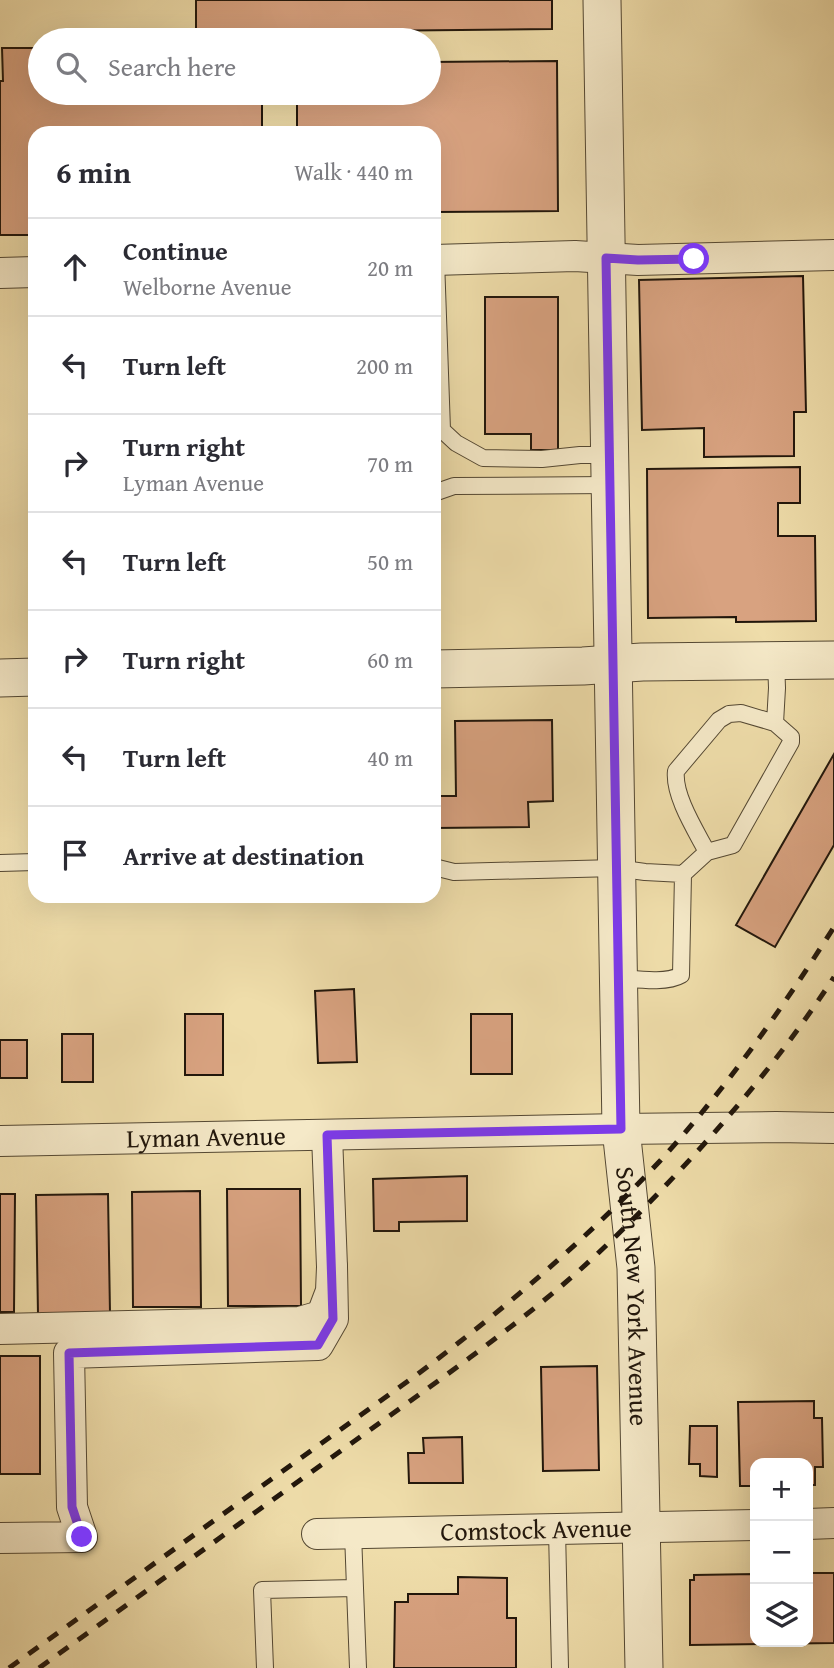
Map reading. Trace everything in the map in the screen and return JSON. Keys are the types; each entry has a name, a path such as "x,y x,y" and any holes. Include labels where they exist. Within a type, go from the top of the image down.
{"street":[{"name":"South New York Avenue","path":"602,0 621,1129 636,1268 644,1668"},
{"path":"441,260 575,256 638,260 834,255"},
{"path":"0,273 28,272"},
{"path":"441,670 642,662 834,660"},
{"path":"0,678 28,677"},
{"name":"Lyman Avenue","path":"0,1141 621,1129 834,1128"},
{"path":"0,1538 82,1537 72,1507 69,1353 318,1345 333,1319 327,1135"},
{"path":"0,1329 300,1322 317,1317 323,1312 331,1291 332,1267"},
{"path":"813,1524 834,1524"},
{"name":"Comstock Avenue","path":"317,1534 750,1525"}],"lane":[{"path":"441,406 442,430 456,443 483,458 542,459 580,455 609,470"},
{"path":"441,491 454,486 609,470"},
{"path":"775,723 776,661"},
{"path":"618,978 667,980 681,975 683,874 706,852 733,845 791,742 791,737 775,723 741,713 729,713 719,720 676,771 675,781 687,814 706,852"},
{"path":"0,863 28,862"},
{"path":"441,869 454,872 616,869 683,874"},
{"path":"557,1529 560,1668"},
{"path":"353,1533 358,1668"},
{"path":"265,1668 262,1590 355,1588"}],"building":[{"path":"196,0 552,0 552,29 196,28"},
{"path":"2,48 28,48 28,105 262,105 262,126 28,126 28,235 0,235 0,81 3,81"},
{"path":"557,61 558,211 441,212 441,126 297,126 297,105 441,105 441,62"},
{"path":"803,276 806,412 794,412 794,456 704,457 704,428 642,430 639,280"},
{"path":"485,297 558,297 558,450 531,450 531,434 485,434"},
{"path":"800,467 800,503 778,503 778,536 815,536 816,621 736,622 736,617 648,618 647,469"},
{"path":"552,720 553,801 528,802 529,827 441,828 441,796 456,796 455,721"},
{"path":"834,754 834,845 775,947 736,925"},
{"path":"354,989 357,1062 318,1063 315,991"},
{"path":"185,1014 223,1014 223,1075 185,1075"},
{"path":"471,1014 512,1014 512,1074 471,1074"},
{"path":"62,1034 93,1034 93,1082 62,1082"},
{"path":"0,1040 27,1040 27,1078 0,1078"},
{"path":"467,1176 467,1221 399,1222 399,1231 374,1231 373,1179"},
{"path":"227,1189 300,1189 301,1306 228,1306"},
{"path":"200,1191 201,1307 133,1307 132,1192"},
{"path":"0,1194 15,1194 14,1312 0,1312"},
{"path":"108,1194 110,1313 38,1314 36,1195"},
{"path":"0,1356 40,1356 40,1474 0,1474"},
{"path":"597,1366 599,1470 543,1471 541,1367"},
{"path":"814,1401 814,1418 822,1418 823,1467 815,1467 815,1485 813,1458 750,1458 750,1486 740,1486 738,1402"},
{"path":"690,1426 717,1426 717,1477 700,1476 700,1464 689,1464"},
{"path":"462,1437 463,1483 409,1483 408,1453 424,1453 423,1438"},
{"path":"813,1573 834,1573 834,1643 813,1643"},
{"path":"750,1574 750,1644 690,1645 690,1580 694,1580 694,1575"},
{"path":"458,1577 507,1578 507,1618 516,1618 516,1668 394,1668 395,1602 408,1602 408,1594 458,1594"}],"railway":[{"path":"9,1668 415,1376 511,1301 572,1247 659,1162 730,1078 834,927"},
{"path":"39,1668 458,1366 573,1276 641,1211 712,1135 776,1058 834,977"}],"route":[{"path":"82,1537 72,1507 69,1353 318,1345 333,1319 327,1135 621,1129 606,258 694,259"}]}
